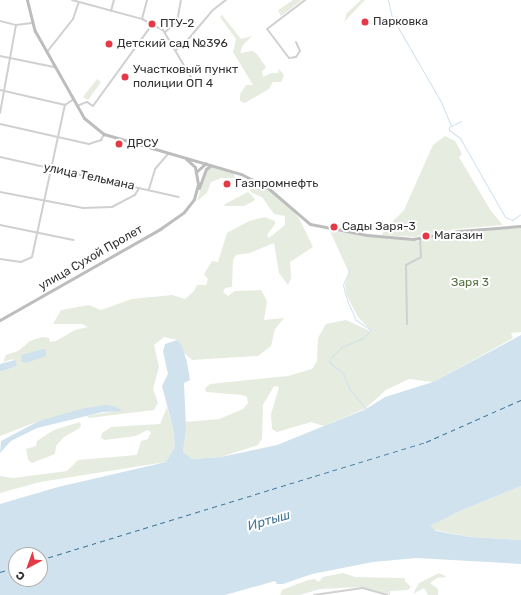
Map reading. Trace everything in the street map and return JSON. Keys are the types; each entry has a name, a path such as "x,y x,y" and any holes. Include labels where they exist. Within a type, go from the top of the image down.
{"main road":[{"path":"27,0 32,23 77,106 89,123 104,134 214,166 268,188 310,224 367,235 420,239 458,231 521,226"},
{"path":"185,158 196,172 197,192"},
{"path":"196,172 206,164"},
{"path":"197,192 208,167 214,166"},
{"name":"улица Сухой Пролет","path":"0,320 160,229 188,208 197,192"}],"street":[{"path":"72,0 142,19 151,26 165,32 195,84"},
{"path":"111,10 114,0"},
{"path":"142,19 147,0"},
{"path":"165,32 177,22 182,0"},
{"path":"176,50 185,43 213,10 226,0"},
{"path":"296,42 300,48 299,54 294,58 289,58 267,29 305,0"},
{"path":"47,52 73,19 79,2"},
{"path":"0,21 16,25 32,23"},
{"path":"0,113 16,25"},
{"path":"77,106 86,102 93,106 151,26"},
{"path":"0,56 55,67"},
{"path":"0,90 65,105 74,100"},
{"path":"0,259 21,262 32,257 65,105"},
{"path":"0,124 89,144 101,140 104,134"},
{"path":"148,190 155,169 170,153"},
{"name":"улица Тельмана","path":"0,157 179,197"},
{"path":"0,192 83,208 112,207 135,195 139,188"},
{"path":"0,225 73,240"},
{"path":"407,324 406,265 421,257 420,239"},
{"path":"314,595 363,588 387,595"}],"green space":[{"path":"293,0 302,0 281,16 278,10"},
{"path":"361,0 365,0 344,22 347,13"},
{"path":"222,15 241,39 252,36 243,45 240,53 252,51 256,53 266,67 262,72 263,77 271,73 278,73 279,69 284,75 281,82 273,82 269,89 245,103 240,101 240,94 246,85 253,85 233,52 236,39 220,17"},
{"path":"97,79 101,82 88,100 83,97"},
{"path":"445,136 455,141 462,154 459,157 491,211 503,225 456,229 415,237 382,235 385,228 389,229 393,221 404,210 433,145"},
{"path":"212,166 234,173 235,178 221,178 211,182 207,193 197,201 207,170"},
{"path":"244,179 267,188 289,207 299,218 313,247 290,262 291,278 288,285 279,273 274,243 250,253 236,255 233,260 232,287 225,288 223,292 228,296 235,291 261,290 267,301 264,320 284,318 275,329 271,346 258,356 192,360 184,353 177,340 164,337 154,345 159,367 153,389 158,403 154,410 89,418 87,416 120,410 117,407 39,421 0,436 0,372 17,366 13,359 3,362 6,355 18,351 30,341 42,337 49,338 50,342 56,341 75,330 88,327 82,324 53,324 61,310 89,305 101,310 132,299 172,295 185,299 194,291 197,285 206,285 208,279 204,274 212,261 218,262 227,233 249,221 265,217 275,221 275,224 267,235 269,238 285,225 285,216 274,214 262,197 252,193"},
{"path":"248,192 255,199 254,201 244,206 224,206 225,204"},
{"name":"Заря 3","path":"521,228 521,332 511,333 513,338 433,382 409,379 386,390 366,408 324,426 311,422 277,432 272,429 271,414 279,387 274,386 263,405 262,439 258,445 221,457 192,459 183,452 185,422 219,419 243,409 248,403 247,397 242,395 206,392 205,388 210,384 288,376 312,369 317,361 318,338 326,324 346,320 372,332 358,317 347,296 345,285 349,273 330,231 417,241 457,233"},
{"path":"167,407 173,428 175,446 166,462 40,482 0,493 0,476 13,478 67,471 78,460 137,455 141,441 148,439 151,432 147,430 136,436 105,440 101,438 102,433 111,427 160,424"},
{"path":"80,422 81,426 78,429 64,437 56,446 55,454 32,463 28,460 26,449 36,446 37,441 54,430"},
{"path":"521,486 521,540 470,537 430,529 430,526 460,511"},
{"path":"343,573 355,577 405,578 405,581 411,587 408,590 390,591 390,595 362,587 320,589 300,595 280,595 282,590 308,580 315,579 318,582 323,577"},
{"path":"439,573 447,577 437,578 430,583 438,589 438,595 428,595 424,588 413,594 419,583"}],"water":[{"name":"Иртыш","path":"521,335 521,486 460,511 430,526 436,531 470,537 521,540 521,564 416,558 373,562 312,574 283,584 277,584 275,581 225,595 0,595 0,504 58,487 166,462 175,446 173,428 162,386 168,374 163,351 165,344 177,340 182,346 187,362 190,380 184,383 186,427 183,452 192,459 221,457 277,445 366,409 385,397 433,382"},
{"path":"43,349 46,350 46,356 26,363 21,361 22,355"},
{"path":"15,360 17,366 0,372 0,364"},
{"path":"106,405 117,407 122,411 103,412 37,428 11,441 0,453 1,441 39,421 81,409"}],"waterway":[{"path":"388,0 392,17 441,102 451,126"},
{"path":"461,121 449,127 449,130 460,138 505,217 512,220 521,214"},
{"path":"350,269 343,285 347,300 356,320 371,330 363,338 342,347 330,358 329,362 343,373 349,388 366,409"}],"ferry route":[{"path":"48,558 426,442 521,400"},
{"path":"0,572 8,570"}],"place":[{"name":"Парковка","path":"365,22"},
{"name":"ПТУ-2","path":"152,24"},
{"name":"Детский сад №396","path":"109,44"},
{"name":"Участковый пункт полиции ОП 4","path":"125,77"},
{"name":"ДРСУ","path":"119,144"},
{"name":"Газпромнефть","path":"227,184"},
{"name":"Сады Заря-3","path":"334,227"},
{"name":"Магазин","path":"426,236"}]}
